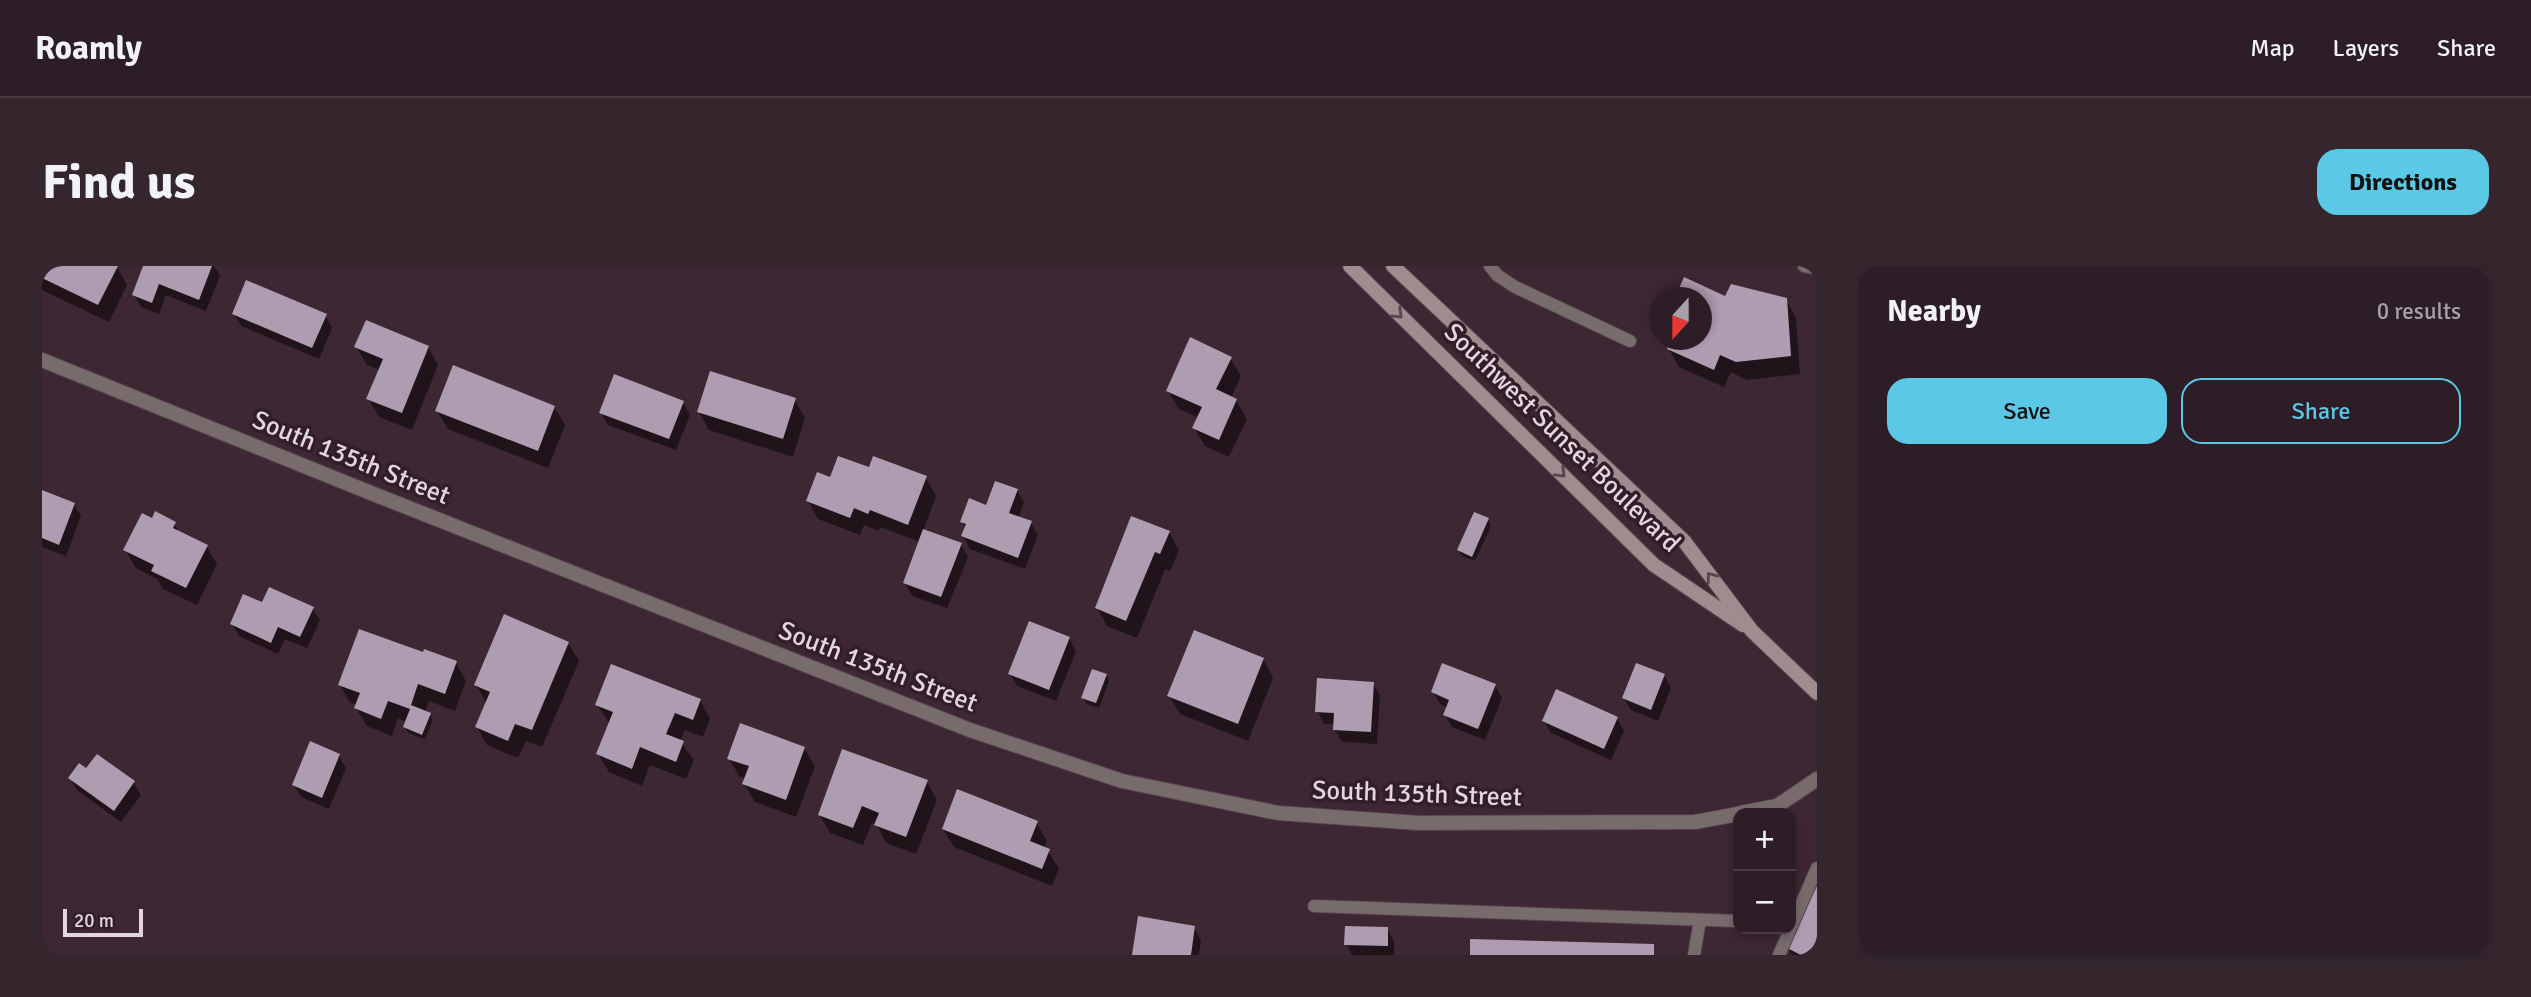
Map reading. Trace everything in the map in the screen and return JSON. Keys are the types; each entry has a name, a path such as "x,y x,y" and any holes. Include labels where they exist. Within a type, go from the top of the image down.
{"main road":[{"name":"Southwest Sunset Boulevard","path":"1350,266 1654,565 1752,631"},
{"name":"Southwest Sunset Boulevard","path":"1393,266 1684,541 1752,631 1817,693"}],"street":[{"name":"South 135th Street","path":"42,360 371,494 970,730 1122,781 1278,813 1419,823 1695,822 1733,814"},
{"name":"South 135th Street","path":"1766,808 1777,806 1817,779"}],"lane":[{"path":"1490,266 1497,275 1515,286 1630,341"},
{"path":"1804,266 1817,268"},
{"path":"1780,955 1817,868"},
{"path":"1314,906 1733,921"},
{"path":"1694,955 1700,920"}],"building":[{"path":"42,266 118,266 98,305 42,278"},
{"path":"143,266 212,266 199,300 159,284 152,303 132,295"},
{"path":"1684,277 1706,287 1680,287"},
{"path":"246,280 327,314 312,348 232,314"},
{"path":"1731,284 1787,298 1791,356 1736,362 1720,355 1714,370 1669,350 1712,350 1712,290 1725,296"},
{"path":"366,320 429,346 402,413 366,399 383,359 354,347"},
{"path":"1190,337 1232,357 1216,389 1237,399 1219,440 1192,428 1202,407 1166,391"},
{"path":"453,365 555,406 538,451 435,411"},
{"path":"710,371 796,398 783,439 697,412"},
{"path":"614,374 684,401 669,439 599,413"},
{"path":"838,456 869,467 873,456 927,476 908,525 870,510 868,514 854,508 850,518 806,501 817,472 830,477"},
{"path":"995,481 1018,489 1009,513 1032,521 1018,558 961,536 966,524 960,522 969,498 986,505"},
{"path":"42,490 75,503 59,545 42,538"},
{"path":"155,511 176,522 173,528 208,545 186,588 151,571 154,565 123,550 142,513 152,518"},
{"path":"1474,512 1489,518 1472,557 1457,550"},
{"path":"1131,516 1170,531 1160,554 1155,552 1126,621 1095,608"},
{"path":"923,529 962,543 941,597 903,583"},
{"path":"269,587 314,607 300,637 278,627 271,643 230,624 243,594 262,602"},
{"path":"504,614 569,642 532,730 515,724 508,741 475,727 490,692 474,685"},
{"path":"1029,621 1070,637 1049,690 1008,674"},
{"path":"359,629 457,661 445,694 418,684 411,705 431,713 422,735 403,727 410,709 388,701 381,719 354,708 360,693 338,685"},
{"path":"1194,630 1264,658 1238,724 1167,696"},
{"path":"1442,663 1496,684 1478,729 1443,715 1449,700 1431,692"},
{"path":"1636,663 1665,674 1651,710 1622,698"},
{"path":"611,664 701,699 693,720 675,713 666,734 684,741 676,762 640,747 632,769 596,754 613,712 595,705"},
{"path":"1092,669 1107,674 1096,703 1081,698"},
{"path":"1317,678 1374,682 1371,732 1333,730 1334,713 1315,712"},
{"path":"1556,689 1618,717 1604,749 1542,721"},
{"path":"740,723 805,747 786,800 742,784 749,766 727,759"},
{"path":"310,741 340,754 322,798 292,785"},
{"path":"842,749 928,780 906,837 874,825 879,813 862,806 853,828 818,815"},
{"path":"97,754 135,781 114,811 68,778 79,763 86,768"},
{"path":"957,789 1038,821 1030,841 1050,849 1042,869 942,829"},
{"path":"1817,886 1817,955 1801,955 1785,947 1792,934 1796,934 1796,926"},
{"path":"1138,916 1195,926 1191,955 1132,955"},
{"path":"1345,926 1388,927 1388,946 1344,945"},
{"path":"1470,939 1654,944 1654,955 1470,955"}]}
